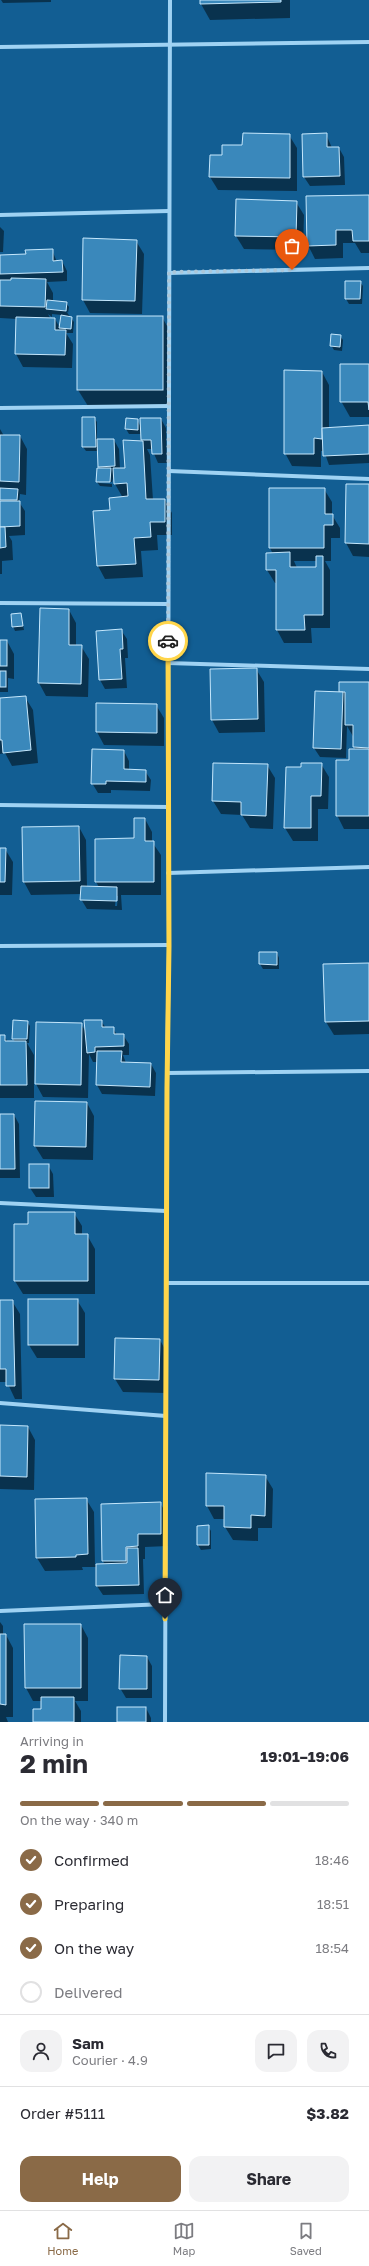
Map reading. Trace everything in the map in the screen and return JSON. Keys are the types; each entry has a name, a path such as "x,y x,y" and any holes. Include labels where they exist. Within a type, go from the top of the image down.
{"street":[{"path":"165,1722 166,1211 169,946 168,604 170,0"},
{"path":"0,47 369,42"},
{"path":"0,215 169,211"},
{"path":"169,272 369,268"},
{"path":"0,408 169,406"},
{"path":"169,471 369,479"},
{"path":"0,603 168,604"},
{"path":"168,662 369,669"},
{"path":"0,805 168,807"},
{"path":"168,873 369,867"},
{"path":"0,946 169,946"},
{"path":"167,1073 369,1071"},
{"path":"0,1203 166,1211"},
{"path":"166,1283 369,1283"},
{"path":"0,1403 166,1416"},
{"path":"0,1611 165,1604"}],"building":[{"path":"200,0 281,0 281,2 200,4"},
{"path":"243,133 290,134 290,178 209,177 210,155 222,155 222,145 242,145"},
{"path":"327,133 327,147 339,147 340,176 303,177 302,134"},
{"path":"369,195 369,241 353,241 352,230 336,230 336,245 307,246 306,196"},
{"path":"236,199 297,201 296,237 235,236"},
{"path":"83,238 137,240 135,301 82,300"},
{"path":"53,249 53,261 62,260 63,272 0,274 0,255 26,254 25,250"},
{"path":"11,278 46,279 45,307 0,306 0,280 11,280"},
{"path":"345,281 361,281 360,299 345,299"},
{"path":"47,300 67,302 66,311 46,309"},
{"path":"61,315 72,317 71,329 59,328"},
{"path":"77,316 163,316 163,390 77,390"},
{"path":"16,317 55,318 55,330 66,330 65,355 15,354"},
{"path":"331,334 341,335 340,347 330,346"},
{"path":"340,364 369,364 369,410 368,402 340,402"},
{"path":"284,370 322,371 322,439 314,438 314,454 284,454"},
{"path":"82,417 95,417 96,447 82,447"},
{"path":"126,418 138,419 138,430 125,429"},
{"path":"140,418 161,418 162,454 152,454 151,440 141,440"},
{"path":"369,425 369,454 323,456 322,428"},
{"path":"0,435 20,435 19,482 0,481"},
{"path":"97,439 114,439 115,466 98,467"},
{"path":"123,440 143,441 146,499 165,499 165,522 150,522 151,537 134,538 136,564 97,566 93,511 110,510 109,498 128,496 127,483 114,484 113,468 125,468"},
{"path":"97,468 111,468 110,482 96,482"},
{"path":"346,484 369,484 369,544 345,543"},
{"path":"0,488 18,489 17,500 0,500"},
{"path":"269,488 325,488 325,514 333,514 333,525 324,525 324,548 269,548"},
{"path":"0,501 20,501 20,526 0,527"},
{"path":"0,527 5,527 6,547 0,548"},
{"path":"290,552 290,567 316,567 316,556 323,556 323,615 304,615 305,630 276,630 276,570 266,570 266,553"},
{"path":"40,608 69,609 69,645 82,645 81,684 38,683"},
{"path":"21,613 23,626 12,627 11,614"},
{"path":"122,629 123,649 120,649 122,679 99,680 96,631"},
{"path":"0,640 7,640 7,666 0,666"},
{"path":"257,668 258,719 211,720 210,669"},
{"path":"0,671 6,671 6,687 0,687"},
{"path":"339,682 369,682 369,748 353,747 353,725 345,725 345,692 339,692"},
{"path":"315,691 343,692 341,749 313,748"},
{"path":"26,696 31,750 3,753 2,740 0,740 0,698"},
{"path":"96,703 157,704 157,733 96,732"},
{"path":"92,749 124,750 124,769 146,770 146,782 106,781 106,784 91,784"},
{"path":"349,749 369,749 369,816 336,816 336,760 349,760"},
{"path":"213,763 268,764 266,816 241,815 241,802 212,801"},
{"path":"301,763 322,763 321,796 311,796 311,828 284,828 286,767 301,767"},
{"path":"134,818 145,818 145,841 154,841 154,882 95,882 95,839 134,838"},
{"path":"79,826 80,881 23,882 22,827"},
{"path":"0,848 6,848 5,882 0,882"},
{"path":"81,886 117,887 117,901 80,900"},
{"path":"259,952 277,952 277,965 259,964"},
{"path":"369,963 369,1021 325,1022 323,964"},
{"path":"13,1020 28,1021 27,1039 12,1039"},
{"path":"84,1020 102,1020 102,1027 114,1027 114,1034 124,1034 124,1046 95,1047 95,1052 87,1053"},
{"path":"36,1022 82,1023 81,1085 35,1084"},
{"path":"0,1035 5,1035 5,1041 26,1041 27,1085 0,1085"},
{"path":"97,1051 122,1051 121,1062 151,1063 150,1087 96,1085"},
{"path":"35,1101 87,1102 86,1147 34,1146"},
{"path":"0,1114 14,1114 15,1169 0,1169"},
{"path":"29,1164 49,1164 49,1188 29,1188"},
{"path":"28,1212 75,1212 75,1234 88,1234 88,1281 14,1281 14,1224 28,1224"},
{"path":"28,1299 78,1299 78,1345 28,1345"},
{"path":"0,1300 13,1300 15,1386 6,1386 6,1369 0,1369"},
{"path":"115,1338 160,1339 159,1380 114,1379"},
{"path":"0,1425 28,1426 27,1477 0,1476"},
{"path":"206,1473 266,1475 265,1516 251,1515 251,1528 224,1527 224,1506 206,1506"},
{"path":"87,1498 88,1554 76,1555 76,1557 36,1558 35,1499"},
{"path":"161,1502 161,1534 138,1534 138,1546 126,1547 126,1561 102,1561 101,1504"},
{"path":"209,1525 209,1545 197,1545 197,1526"},
{"path":"127,1548 138,1548 139,1585 96,1586 96,1564 127,1563"},
{"path":"24,1624 81,1624 81,1688 25,1688"},
{"path":"0,1634 6,1634 6,1705 0,1704"},
{"path":"120,1655 147,1656 147,1689 119,1689"},
{"path":"41,1697 74,1697 74,1722 33,1722 33,1709 41,1709"},
{"path":"117,1707 146,1707 146,1722 117,1722"}],"way so far":[{"path":"168,641 169,272 292,270"}],"route":[{"path":"165,1619 169,946 168,641"}]}
